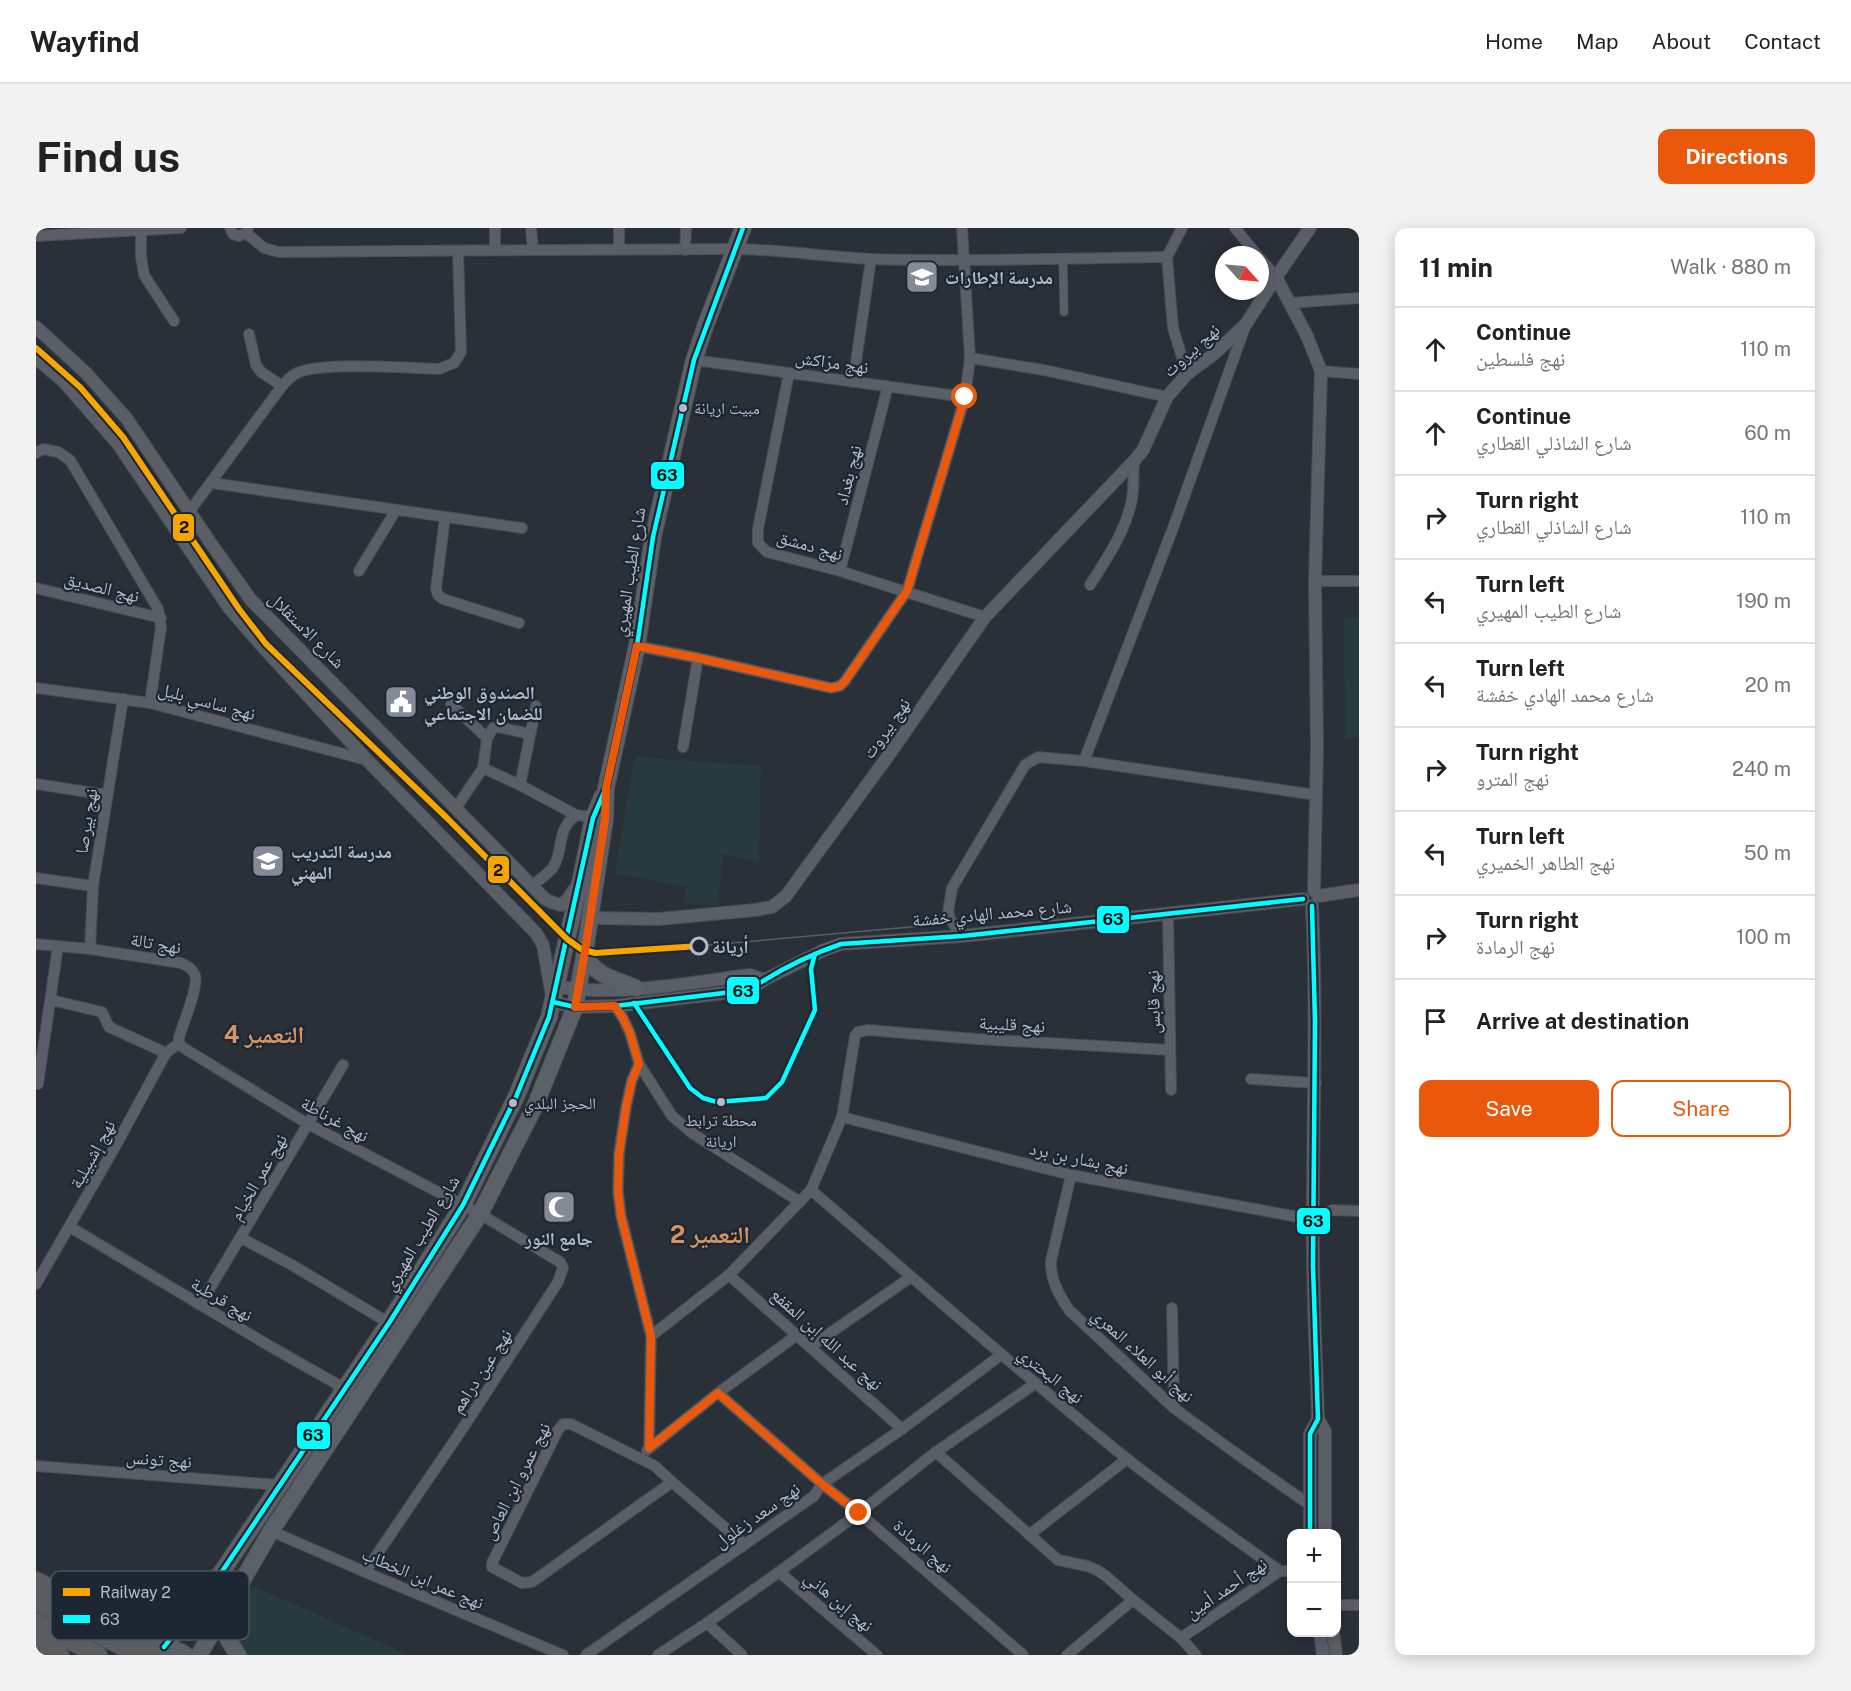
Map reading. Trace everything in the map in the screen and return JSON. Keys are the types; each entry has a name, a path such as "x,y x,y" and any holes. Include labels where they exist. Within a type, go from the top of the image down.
{"highway":[{"path":"36,1581 51,1589"},
{"path":"36,1601 51,1608"},
{"path":"36,1622 51,1630"},
{"path":"70,1640 98,1655"},
{"path":"124,1640 151,1652"},
{"path":"136,1640 151,1652"},
{"path":"36,1642 60,1655"}],"main road":[{"name":"شارع الطيب المهيري","path":"248,1571 352,1392 389,1323 463,1205 516,1096 549,1017 581,878 599,818 637,646 653,537 676,432 694,360 743,228"},
{"name":"شارع الطيب المهيري","path":"222,1571 279,1485 352,1392 480,1214 535,1106 575,1007 590,918 599,818"},
{"path":"585,953 590,965 601,974 636,988"},
{"name":"شارع الطيب المهيري","path":"151,1652 162,1640"},
{"name":"شارع الطيب المهيري","path":"199,1655 208,1640"},
{"path":"229,1640 238,1655"},
{"path":"151,1652 174,1648 186,1655"}],"street":[{"path":"36,236 181,228"},
{"path":"230,228 237,236 243,236 247,230 264,248 279,252 619,248 734,249 871,258 963,260 1167,257"},
{"path":"495,228 495,250"},
{"path":"531,228 533,249"},
{"path":"619,228 619,248"},
{"path":"685,250 686,228"},
{"path":"637,646 831,688 840,686 845,681 907,591 965,397 970,358 962,228"},
{"path":"1182,228 1167,257 1173,328 1187,374"},
{"path":"1234,228 1250,246"},
{"name":"نهج بيروت","path":"590,918 659,919 754,910 772,907 786,896 891,752 985,617 1134,461 1143,450 1167,397 1187,374 1214,354 1246,324 1310,228"},
{"path":"141,229 141,257 144,274 174,321"},
{"path":"189,512 282,386 295,374 305,370 328,367 439,369 454,363 461,352 458,251"},
{"path":"853,382 871,258"},
{"path":"1063,259 1064,312"},
{"path":"1269,269 1276,277 1307,336 1321,371 1315,581 1316,795 1312,898 1316,1083 1313,1216 1318,1419 1325,1431 1325,1529"},
{"path":"1290,303 1359,298"},
{"path":"1084,761 1173,528 1246,324"},
{"name":"شارع الاستقلال","path":"36,327 86,374 127,419 251,600 545,899 557,905 561,904 568,899 581,878"},
{"path":"249,334 256,365 261,372 282,386"},
{"path":"36,358 64,382 118,444 230,608 262,646 367,760 536,933 543,945 555,994 578,990 636,988 750,975 764,980"},
{"path":"970,358 1044,370 1167,397"},
{"name":"نهج مرّاكش","path":"694,360 965,397"},
{"path":"1321,371 1359,374"},
{"name":"نهج دمشق","path":"789,373 758,529 758,543 767,552 907,591 985,617"},
{"name":"نهج بغداد","path":"840,572 888,386"},
{"path":"36,453 43,449 58,452 70,460 158,609 161,627 150,703"},
{"path":"1090,585 1118,540 1130,509 1133,497 1134,461"},
{"path":"212,483 522,528"},
{"path":"359,571 396,510"},
{"path":"445,517 436,589 438,595 443,599 519,623"},
{"path":"1315,581 1359,581"},
{"name":"نهج الصديق","path":"36,588 161,618"},
{"path":"683,747 698,658"},
{"name":"نهج ساسي بليل","path":"36,688 150,703 367,760"},
{"name":"نهج بيرصا","path":"90,949 93,886 123,699"},
{"path":"451,704 487,738"},
{"path":"520,785 536,706"},
{"path":"456,808 483,768 487,738 493,728 530,734"},
{"path":"962,936 948,912 952,888 1025,765 1038,757 1084,761 1316,795"},
{"path":"483,768 576,815 599,818"},
{"path":"36,784 107,795"},
{"path":"532,885 553,868 567,821 576,815"},
{"path":"36,878 93,886"},
{"name":"شارع محمد الهادي خفشة","path":"555,994 575,1007 615,1006 749,990 764,980 841,944 962,936 1312,898 1359,890"},
{"name":"نهج قابس","path":"1168,914 1171,1090"},
{"name":"نهج تالة","path":"36,944 90,949 181,963 190,967 196,977 195,987 179,1043"},
{"path":"38,1084 58,946"},
{"path":"51,1000 102,1012 109,1027 166,1053"},
{"path":"615,1006 630,1033 639,1064 672,1116 692,1133 800,1202"},
{"name":"نهج قليبية","path":"842,1117 855,1036 858,1032 868,1029 976,1039 1170,1050"},
{"name":"نهج إشبيلية","path":"36,1283 70,1227 166,1053 179,1043"},
{"name":"نهج غرناطة","path":"179,1043 308,1124 480,1214"},
{"path":"639,1064 632,1080 626,1107 619,1154 618,1191 621,1216 651,1336 649,1448"},
{"name":"نهج عمر الخيام","path":"200,1305 343,1065"},
{"path":"1251,1079 1316,1083"},
{"path":"651,1336 729,1275 812,1191 842,1117"},
{"name":"نهج بشار بن برد","path":"842,1117 1071,1175 1298,1216 1313,1216 1334,1210 1359,1211"},
{"name":"نهج أبو العلاء المعري","path":"1071,1175 1050,1271 1059,1296 1069,1310 1174,1408 1310,1505"},
{"name":"نهج البحتري","path":"812,1191 1001,1355 1127,1459 1208,1520 1286,1571"},
{"name":"نهج عين دراهم","path":"365,1572 465,1425 558,1282 564,1268 560,1262 480,1214"},
{"name":"نهج قرطبة","path":"70,1227 352,1392"},
{"path":"241,1238 292,1265 389,1323"},
{"name":"نهج عبد الله إبن المقفع","path":"729,1275 902,1429"},
{"path":"810,1347 911,1276"},
{"path":"1172,1308 1174,1408"},
{"path":"744,1544 655,1466 642,1458 649,1448 718,1393 797,1335"},
{"name":"نهج سعد زغلول","path":"586,1655 814,1496 822,1484 902,1429 1001,1355"},
{"path":"657,1655 779,1572 936,1452 1036,1383"},
{"name":"نهج الرمادة","path":"718,1393 1023,1655"},
{"path":"1310,1529 1310,1434 1318,1419"},
{"name":"نهج عمرو ابن العاص","path":"642,1458 571,1424 563,1424 497,1552 492,1567 522,1583 532,1582 672,1482"},
{"path":"936,1452 1058,1560 1097,1570 1181,1638 1196,1655"},
{"path":"1029,1535 1127,1459"},
{"name":"نهج تونس","path":"36,1466 279,1485"},
{"name":"نهج عمر ابن الخطاب","path":"271,1531 563,1655"},
{"name":"نهج أحمد أمين","path":"1181,1638 1286,1571"},
{"name":"نهج إبن هاني","path":"779,1572 877,1655"},
{"path":"1067,1655 1133,1600"},
{"path":"1341,1605 1359,1605"},
{"path":"707,1623 742,1655"},
{"path":"1321,1637 1323,1655"},
{"path":"1334,1637 1336,1655"}],"green space":[{"path":"1359,617 1359,738 1345,738 1344,618"},
{"path":"635,757 761,766 759,862 723,854 718,905 684,904 686,887 615,873"},
{"path":"253,1586 409,1655 246,1655 239,1640 249,1640 249,1592"}],"tram line":[{"path":"699,946 944,924"}],"rail line":[{"name":"2","path":"36,348 80,387 123,437 239,609 266,644 447,818 567,939 581,949 595,953 699,946"}],"transit line":[{"name":"63","path":"222,1571 389,1323 463,1205 516,1097 549,1017 593,818 606,788 637,646 653,537 694,360 743,228"},
{"name":"63","path":"553,1002 575,1007 615,1006 749,990 793,964 841,944 962,936 1303,899"},
{"name":"63","path":"1310,1529 1310,1434 1318,1419 1313,1266 1315,1022 1312,906"},
{"name":"63","path":"634,1003 690,1088 703,1098 717,1102 766,1098 782,1082 815,1010 811,969 815,954"},
{"name":"63","path":"164,1647 169,1640"}],"place":[{"name":"مدرسة الإطارات","path":"922,277"},
{"name":"مبيت اريانة","path":"683,408"},
{"name":"الصندوق الوطني للضمان الاجتماعي","path":"401,702"},
{"name":"مدرسة التدريب المهني","path":"268,861"},
{"name":"أريانة","path":"699,946"},
{"name":"محطة ترابط اريانة","path":"721,1102"},
{"name":"الحجز البلدي","path":"513,1103"},
{"name":"جامع النور","path":"559,1207"}],"district":[{"name":"التعمير 4","path":"264,1034"},
{"name":"التعمير 2","path":"710,1234"}],"route":[{"path":"859,1513 822,1484 718,1393 649,1448 651,1336 621,1216 618,1191 619,1154 626,1107 632,1080 639,1064 630,1033 615,1006 575,1007 605,819 606,788 637,646 831,688 840,686 907,591 965,397"}]}
